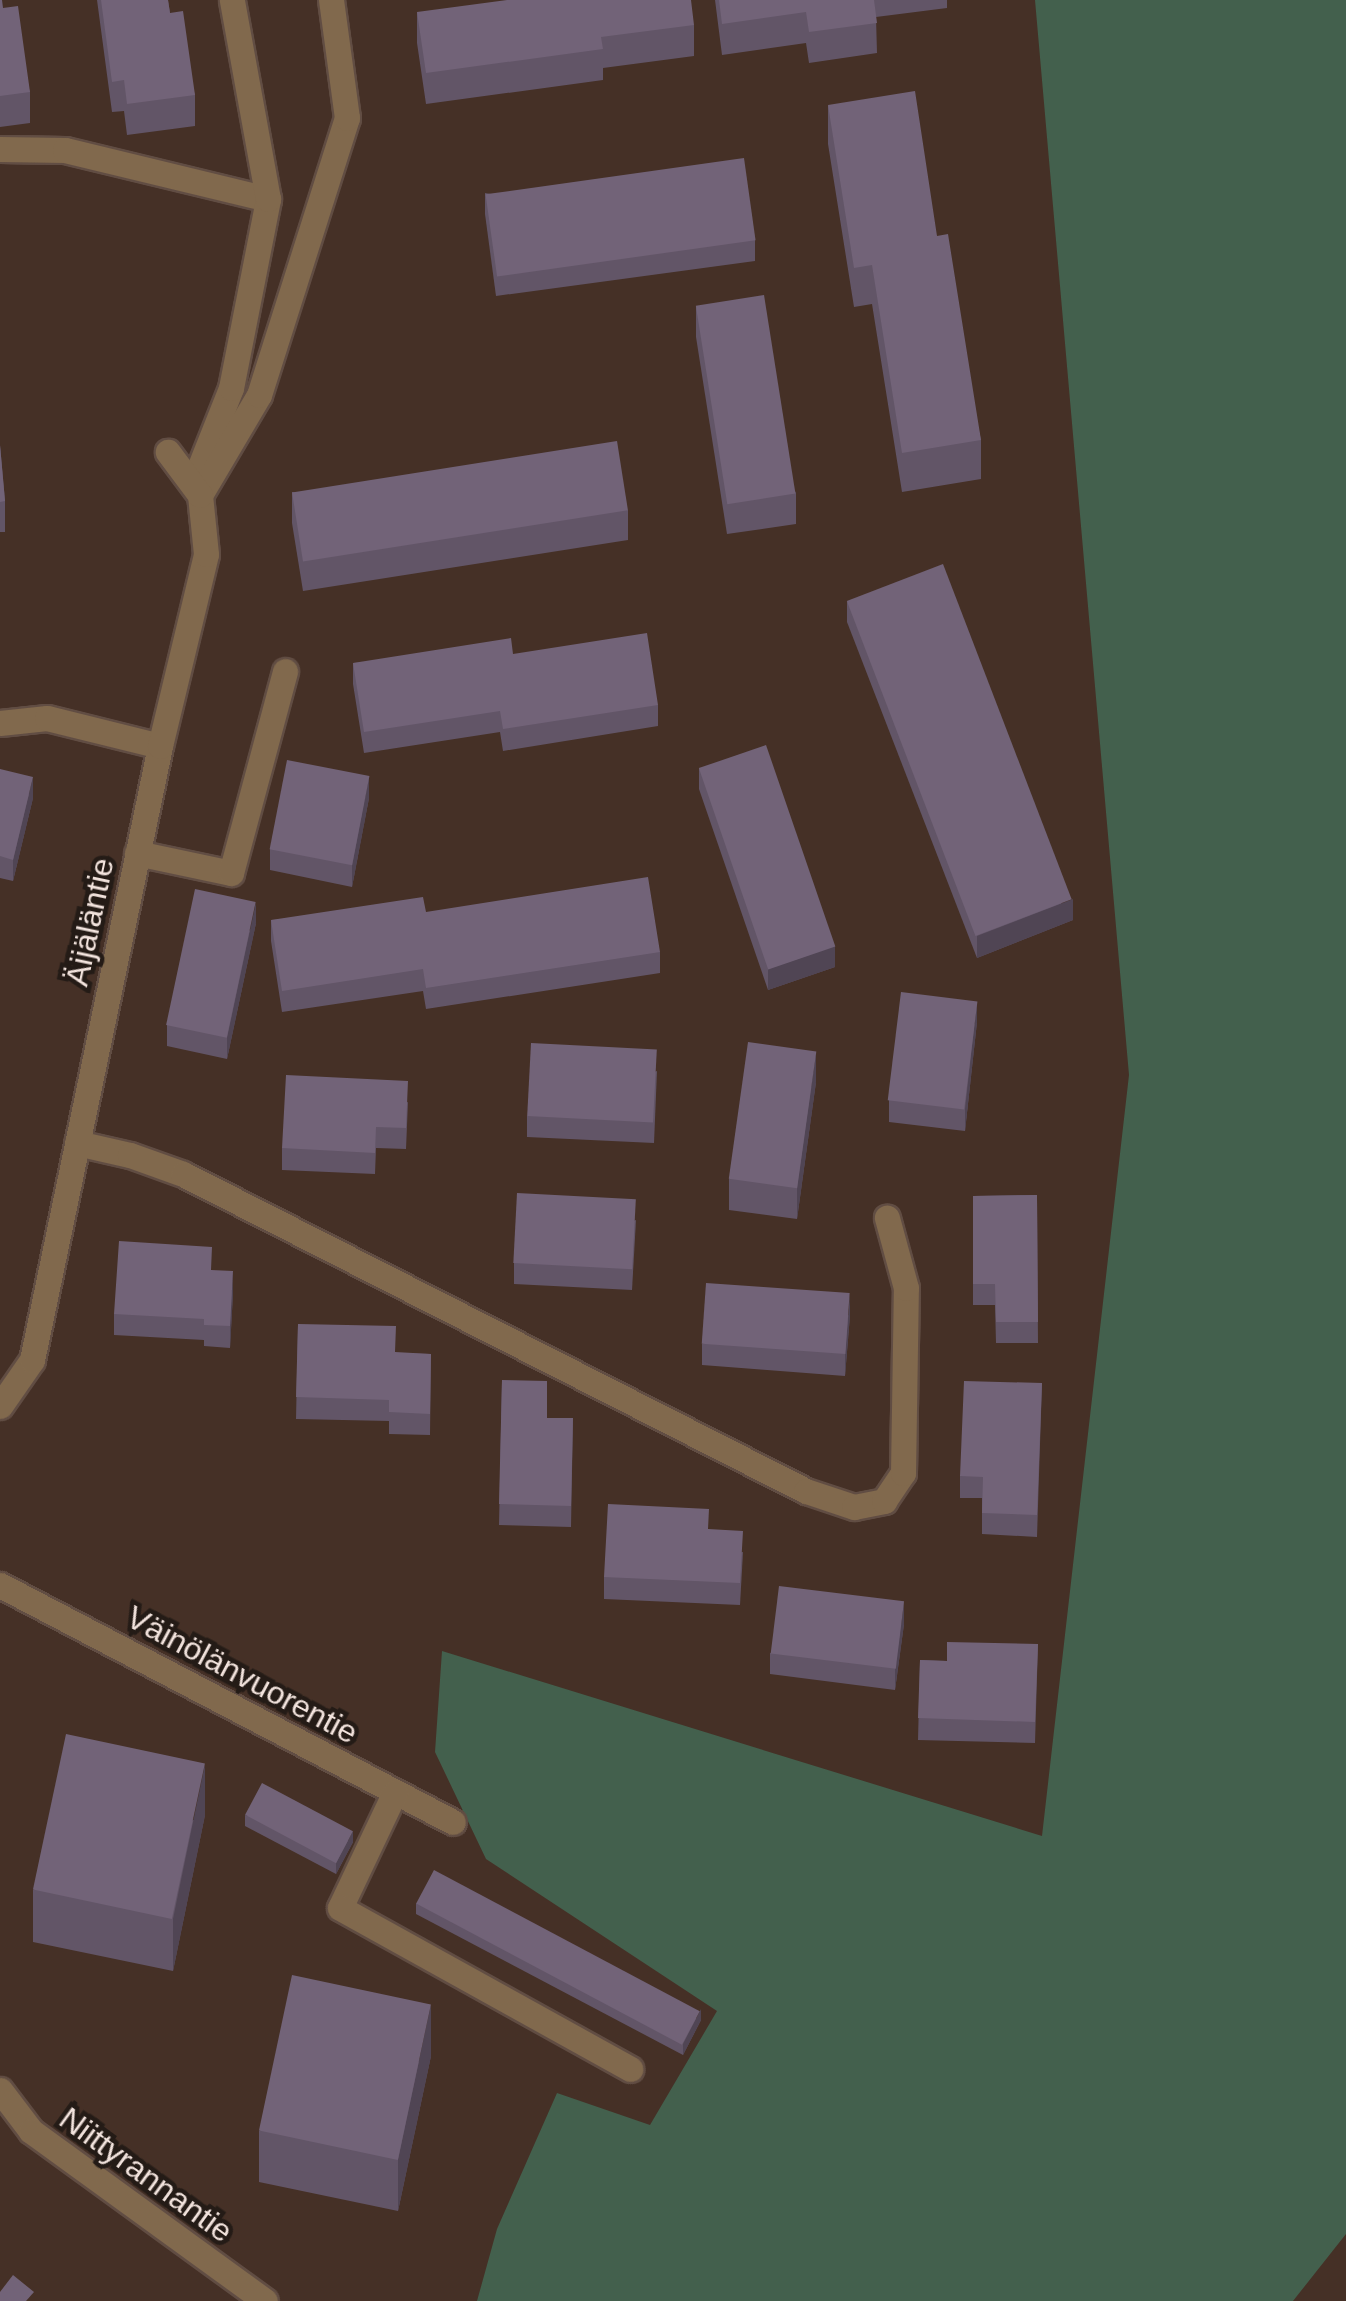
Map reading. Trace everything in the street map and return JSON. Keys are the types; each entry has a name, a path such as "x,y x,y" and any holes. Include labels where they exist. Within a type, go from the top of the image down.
{"street":[{"path":"196,490 231,388 268,198 232,0"},
{"path":"196,490 259,396 347,118 331,0"},
{"path":"0,149 65,150 268,198"},
{"path":"168,452 196,490"},
{"name":"Äijäläntie","path":"0,1406 32,1360 160,746 206,554 196,490"},
{"path":"138,853 231,874 284,672"},
{"path":"0,723 47,718 160,746"},
{"path":"77,1143 183,1174 806,1490 854,1508 884,1501 903,1473 906,1288 887,1218"},
{"name":"Väinölänvuorentie","path":"0,1586 453,1822"},
{"path":"395,1792 340,1908 630,2069"},
{"name":"Niittyrannantie","path":"0,2090 31,2131 265,2301"}],"green space":[{"path":"1035,0 1346,0 1346,2234 1293,2301 477,2301 497,2229 557,2093 650,2125 717,2011 486,1859 435,1752 442,1651 1042,1836 1129,1075"}],"building":[{"path":"0,0 3,8 18,6 30,92 0,96"},
{"path":"101,0 168,0 170,13 183,11 195,95 127,104 124,80 112,82"},
{"path":"507,0 691,0 694,25 601,37 603,49 426,73 417,12"},
{"path":"719,0 874,0 877,23 809,32 806,12 722,24"},
{"path":"915,91 937,236 948,234 981,440 902,453 872,265 854,268 828,105"},
{"path":"744,158 756,240 497,277 486,194"},
{"path":"764,295 795,494 727,504 696,306"},
{"path":"617,441 628,510 303,562 292,492"},
{"path":"0,445 5,501 0,502"},
{"path":"943,564 1072,899 975,936 847,601"},
{"path":"647,633 658,705 503,729 500,711 364,732 353,663 511,638 513,654"},
{"path":"766,745 835,946 768,970 699,768"},
{"path":"287,760 369,776 352,865 270,849"},
{"path":"0,769 33,777 13,860 0,856"},
{"path":"648,877 660,952 426,988 423,969 282,991 271,920 423,897 426,912"},
{"path":"195,889 256,902 227,1038 166,1025"},
{"path":"901,992 977,1001 964,1110 888,1100"},
{"path":"748,1042 816,1052 797,1188 729,1179"},
{"path":"531,1043 657,1050 653,1122 527,1116"},
{"path":"286,1075 408,1081 406,1128 376,1127 375,1153 282,1148"},
{"path":"517,1193 636,1199 632,1269 513,1263"},
{"path":"1037,1195 1038,1322 996,1322 995,1284 973,1284 973,1196"},
{"path":"119,1241 212,1247 211,1270 233,1271 230,1326 204,1325 204,1319 114,1314"},
{"path":"706,1283 850,1293 845,1354 702,1344"},
{"path":"298,1324 396,1326 395,1352 431,1354 430,1414 389,1412 389,1400 296,1397"},
{"path":"502,1380 547,1381 547,1418 573,1418 571,1506 499,1504"},
{"path":"964,1381 1042,1383 1037,1515 982,1513 983,1477 960,1476"},
{"path":"608,1504 709,1509 708,1529 743,1531 740,1583 604,1577"},
{"path":"779,1586 904,1601 896,1669 771,1653"},
{"path":"947,1642 1038,1644 1035,1722 918,1718 920,1660 947,1661"},
{"path":"66,1734 205,1764 172,1919 33,1890"},
{"path":"262,1783 353,1831 336,1863 245,1815"},
{"path":"434,1870 700,2011 682,2045 416,1904"},
{"path":"292,1975 431,2005 398,2160 259,2131"},
{"path":"13,2275 34,2292 26,2301 0,2301 0,2292"}]}
